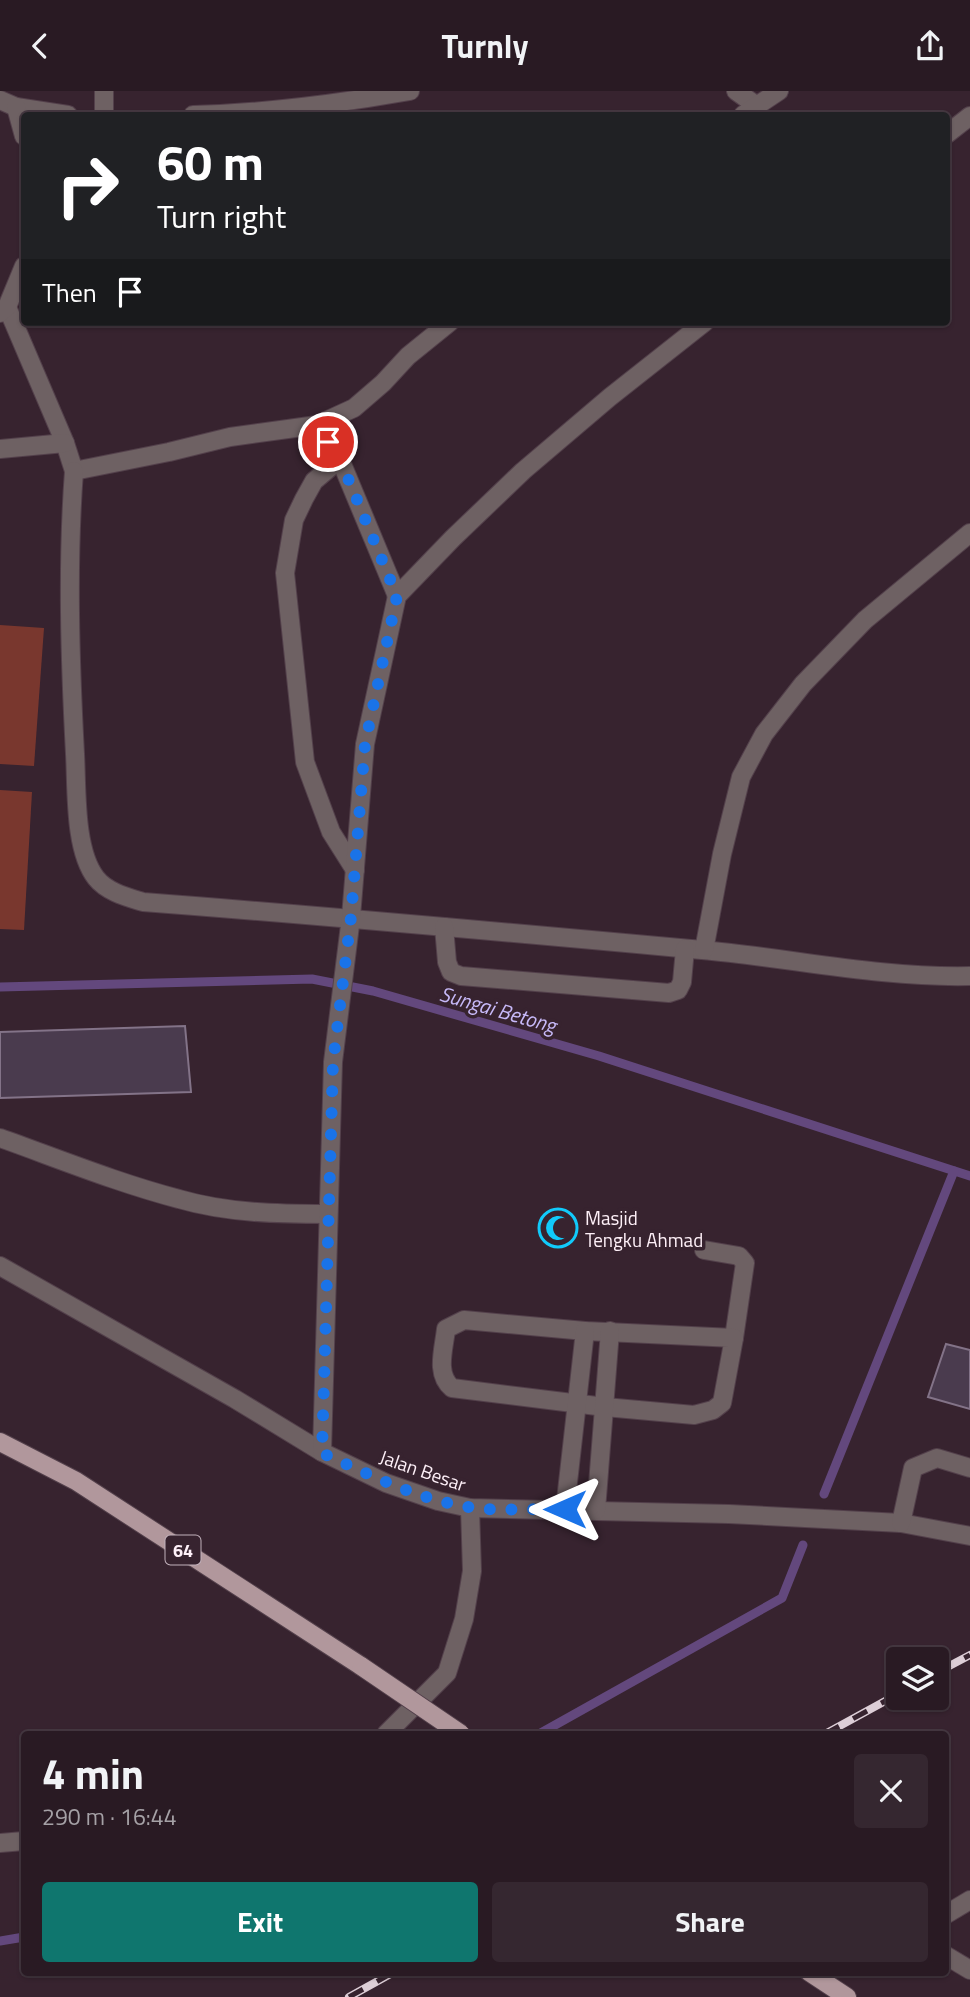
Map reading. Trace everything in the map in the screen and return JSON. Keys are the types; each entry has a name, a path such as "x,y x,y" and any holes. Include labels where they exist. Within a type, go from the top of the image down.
{"main road":[{"name":"64","path":"0,1442 76,1481 457,1731"},
{"path":"816,1976 847,1997"}],"street":[{"path":"104,91 104,112"},
{"path":"266,112 343,103 410,91"},
{"path":"736,91 750,111 779,91"},
{"path":"8,104 52,112"},
{"path":"8,104 21,130"},
{"path":"950,132 970,116"},
{"path":"21,273 4,310 65,443 74,471 71,509 70,670 79,818 86,859 97,880 116,893 143,902 351,917 704,950 884,973 970,976"},
{"path":"74,471 230,437 317,425 354,408 383,383 438,326"},
{"path":"322,1453 333,1062 351,917 365,744 397,596 523,471 700,326"},
{"path":"317,425 340,459 397,596"},
{"path":"0,449 65,443"},
{"path":"340,459 314,481 304,499 294,520 285,573 305,762 331,832 355,870"},
{"path":"704,950 722,855 741,777 764,734 803,684 865,620 970,533"},
{"path":"444,927 446,962 451,972 461,976 669,993 678,990 682,982 685,949"},
{"path":"0,1139 180,1200 251,1212 328,1214"},
{"path":"704,1250 740,1256 745,1263 734,1338 722,1403 713,1410 694,1415 576,1404 452,1388 444,1381 441,1373 446,1329 464,1320 585,1331 734,1338"},
{"name":"Jalan Besar","path":"0,1266 235,1399 322,1453 386,1483 438,1501 470,1508 729,1514 901,1523 970,1535"},
{"path":"565,1509 585,1331"},
{"path":"596,1510 610,1331"},
{"path":"901,1523 913,1468 937,1458 970,1468"},
{"path":"389,1731 447,1673 464,1619 472,1571 470,1508"},
{"path":"0,1843 21,1841"},
{"path":"949,1913 970,1900"},
{"path":"949,1957 970,1970"}],"shaded area":[{"path":"0,625 44,628 34,766 0,764"},
{"path":"0,790 32,792 24,930 0,929"}],"building":[{"path":"185,1026 191,1092 0,1098 0,1032"},
{"path":"946,1344 970,1350 970,1409 928,1397"}],"waterway":[{"name":"Sungai Betong","path":"0,987 312,979 373,991 599,1056 970,1176"},
{"path":"824,1494 954,1171"},
{"path":"544,1731 782,1598 803,1545"},
{"path":"0,1941 21,1938"}],"railway":[{"path":"949,1666 970,1655"},
{"path":"830,1731 886,1701"},
{"path":"349,1997 387,1976"}],"place":[{"name":"Masjid Tengku Ahmad","path":"558,1228"}],"route":[{"path":"328,442 340,459 397,596 365,744 351,917 333,1062 322,1453 386,1483 438,1501 470,1508 565,1509"}]}
